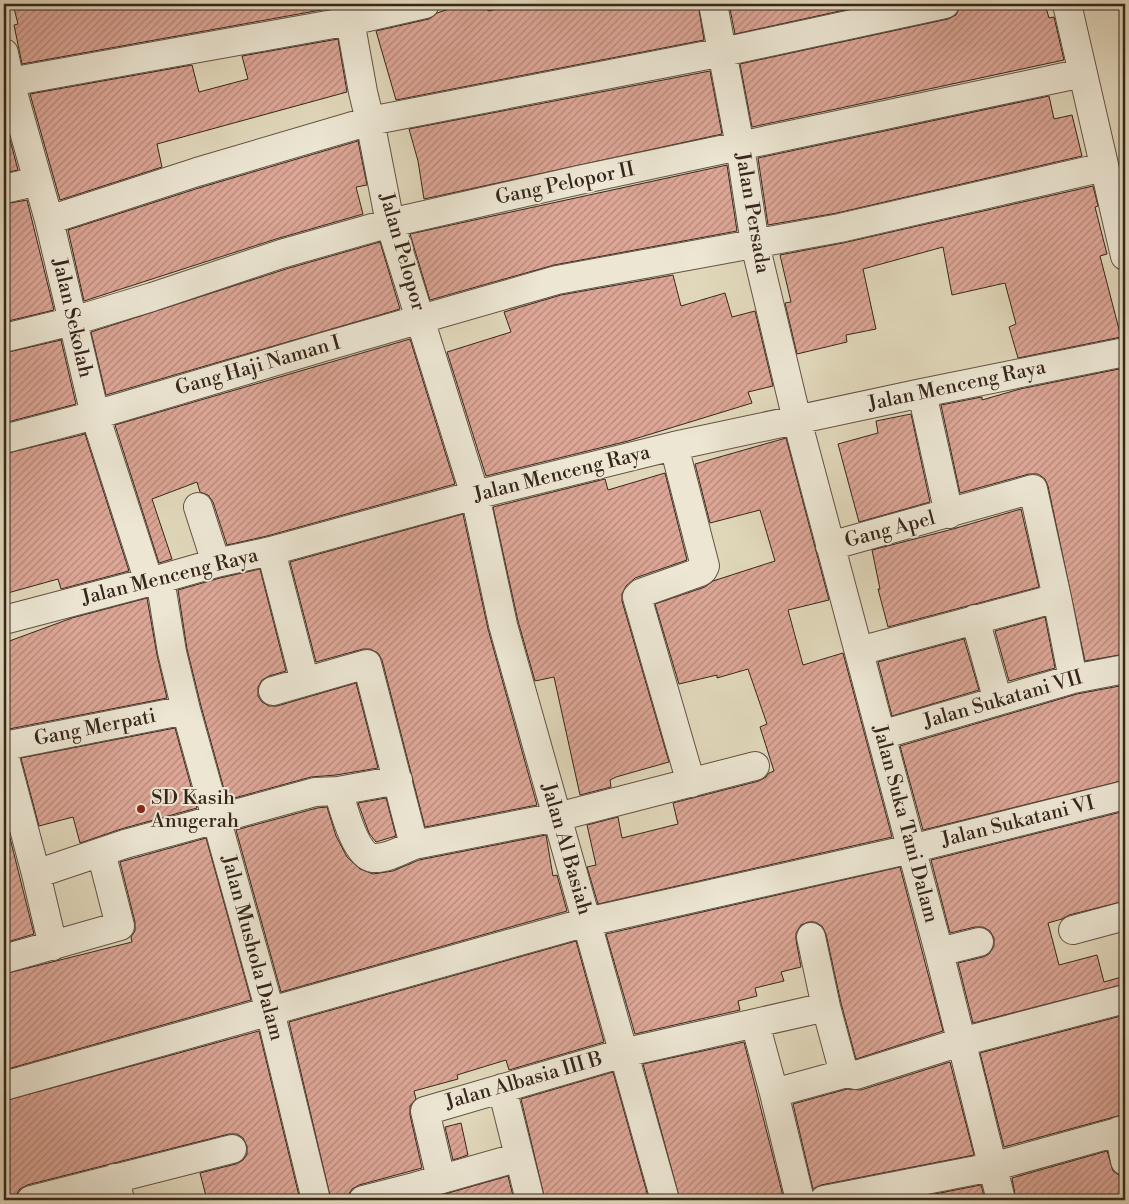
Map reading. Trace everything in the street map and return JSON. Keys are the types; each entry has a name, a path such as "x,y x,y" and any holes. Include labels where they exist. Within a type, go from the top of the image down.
{"street":[{"path":"7,82 348,12 426,4"},
{"name":"Jalan Persada","path":"713,4 740,146 755,244 805,450"},
{"path":"48,220 197,172 370,121 723,52 945,4"},
{"path":"1067,4 1125,256"},
{"name":"Jalan Pelopor","path":"348,12 390,223 474,496"},
{"name":"Jalan Sekolah","path":"4,53 7,82 38,181 95,415 155,580"},
{"name":"Gang Pelopor II","path":"4,338 73,321 281,254 390,223 579,180 1083,73"},
{"name":"Gang Haji Naman I","path":"4,439 95,415 557,280 840,228 1104,167"},
{"path":"4,189 38,181"},
{"name":"Jalan Menceng Raya","path":"4,620 216,563 271,551 474,496 674,446 1125,352"},
{"name":"Gang Apel","path":"922,393 949,514"},
{"path":"674,446 705,566 700,572 641,593 637,598 691,783"},
{"name":"Jalan Suka Tani Dalam","path":"805,450 939,952 1001,1200"},
{"name":"Gang Apel","path":"830,546 1033,489 1057,598"},
{"name":"Jalan Al Basiah","path":"474,496 503,625 665,1200"},
{"path":"198,507 216,563"},
{"path":"271,551 305,682"},
{"name":"Jalan Mushola Dalam","path":"155,580 186,710 270,1011 316,1200"},
{"path":"859,650 1057,598 1073,678"},
{"path":"975,619 998,701"},
{"path":"273,691 367,664 398,780 410,836 414,845"},
{"name":"Jalan Sukatani VII","path":"881,735 1073,678 1125,668"},
{"name":"Gang Merpati","path":"4,746 186,710"},
{"path":"4,754 53,946"},
{"path":"338,791 348,820 363,853 371,858 381,857 414,845 557,817 755,766"},
{"path":"36,874 101,852 315,792 338,791 398,780"},
{"name":"Jalan Sukatani VI","path":"4,1086 586,922 911,849 1125,795"},
{"path":"4,959 120,926 101,852"},
{"path":"1073,930 1125,916"},
{"path":"811,937 826,1007 842,1066 847,1073"},
{"path":"939,952 978,942"},
{"path":"774,1093 847,1073 856,1075 961,1042 1125,999"},
{"name":"Jalan Albasia III B","path":"441,1179 425,1111 623,1052 826,1007"},
{"path":"755,1023 800,1200"},
{"path":"502,1088 530,1200"},
{"path":"824,1200 880,1195 992,1167 1122,1130 1125,1161"},
{"path":"31,1200 117,1189 232,1149"},
{"path":"363,1200 519,1157"}],"building":[{"path":"13,4 332,4 332,8 22,64 14,25 18,24"},
{"path":"448,4 486,4 488,11 521,4 698,4 704,40 396,100 376,31 429,19 437,13 449,9"},
{"path":"729,4 872,4 735,34"},
{"path":"973,4 1045,4 1049,18 1054,17 1064,60 752,127 740,64 948,19 956,15 960,7"},
{"path":"338,39 347,92 157,144 162,167 60,200 30,94 192,65 199,92 248,79 242,56"},
{"path":"710,71 722,134 424,199 418,161 409,129"},
{"path":"1049,96 1054,119 1072,115 1082,156 837,213 768,225 758,158"},
{"path":"4,117 18,170 4,173"},
{"path":"358,141 367,185 356,187 363,214 276,239 84,301 68,230 202,187"},
{"path":"727,165 737,231 554,265 430,300 410,234"},
{"path":"1093,186 1098,206 1095,207 1107,254 1100,256 1121,337 1018,358 1009,327 1016,324 1005,283 952,295 943,247 863,269 876,329 846,335 847,342 797,354 785,303 791,302 780,255 843,243"},
{"path":"27,200 54,310 4,322 4,204"},
{"path":"380,242 400,309 106,395 91,332 286,269"},
{"path":"673,275 681,306 725,293 732,317 755,311 773,386 748,392 752,403 628,441 486,476 447,352 511,332 504,312 561,295"},
{"path":"410,339 455,484 267,536 227,545 213,502 208,495 200,492 197,482 152,499 172,559 159,563 115,425"},
{"path":"61,340 76,404 4,423 4,353"},
{"path":"1119,369 1125,391 1125,654 1085,661 1045,479 1038,474 1029,474 960,493 941,405 982,397 982,400 1020,389"},
{"path":"911,414 930,502 859,522 838,444 878,433 876,421"},
{"path":"85,434 129,571 61,589 58,579 4,594 4,454"},
{"path":"786,438 829,600 788,610 803,665 843,653 892,837 598,904 587,867 596,865 587,825 618,817 622,838 678,824 673,803 759,781 774,771 760,727 767,724 748,669 717,678 717,675 679,684 655,604 705,587 713,581 775,561 760,510 710,523 695,464"},
{"path":"665,473 687,560 635,578 626,586 622,594 622,601 669,762 616,777 610,780 611,787 580,795 554,677 535,681 518,621 493,507 605,479 608,490"},
{"path":"1021,509 1039,587 888,627 878,589 880,589 872,550"},
{"path":"463,514 488,629 537,805 425,827 382,660 378,653 370,649 363,649 316,662 290,562"},
{"path":"260,569 286,671 262,680 258,687 258,696 262,702 269,706 277,706 356,683 378,768 311,777 227,800 187,649 178,590"},
{"path":"147,598 167,698 4,730 4,643 72,618"},
{"path":"1045,617 1055,668 1009,681 995,631"},
{"path":"964,639 979,690 892,716 878,662"},
{"path":"1125,685 1125,780 923,830 900,746 1077,694"},
{"path":"175,728 197,808 121,829 80,843 73,817 39,826 21,758"},
{"path":"386,798 396,836 376,842 369,833 358,803"},
{"path":"327,807 336,836 347,857 360,869 373,874 393,871 419,860 546,835 553,876 557,875 567,911 281,992 236,830"},
{"path":"1125,811 1125,901 1069,915 1048,923 1059,965 1097,955 1104,982 1125,976 1125,984 973,1023 958,963 989,954 994,946 994,938 990,931 983,927 950,933 931,860"},
{"path":"4,814 9,834 4,836"},
{"path":"4,838 10,838 34,934 4,943"},
{"path":"206,838 251,1000 4,1070 4,974 132,942 131,937 135,931 135,922 120,862"},
{"path":"900,867 943,1031 856,1059 841,1003 826,934 822,926 815,922 808,922 801,925 796,933 801,967 781,972 784,981 755,988 757,996 738,1001 740,1010 635,1034 606,934"},
{"path":"576,941 604,1042 509,1070 506,1060 457,1075 458,1079 414,1091 416,1099 410,1106 410,1115 422,1168 359,1185 352,1189 348,1195 348,1200 331,1200 289,1022"},
{"path":"1125,1015 1125,1114 1004,1147 980,1053"},
{"path":"259,1031 300,1200 207,1200 200,1173 236,1164 243,1160 247,1154 247,1146 243,1138 237,1134 229,1134 27,1185 20,1189 16,1195 16,1200 4,1200 4,1101"},
{"path":"744,1042 784,1200 680,1200 643,1064"},
{"path":"950,1062 974,1155 821,1185 813,1189 793,1104 847,1089 861,1090"},
{"path":"613,1072 649,1200 545,1200 521,1099"},
{"path":"461,1123 468,1155 453,1160 445,1127"},
{"path":"1107,1151 1113,1171 1120,1176 1125,1176 1125,1200 1016,1200 1012,1178"},
{"path":"508,1176 514,1200 424,1200"},
{"path":"981,1185 985,1200 904,1200"}],"place":[{"name":"SD Kasih Anugerah","path":"141,809"}]}
